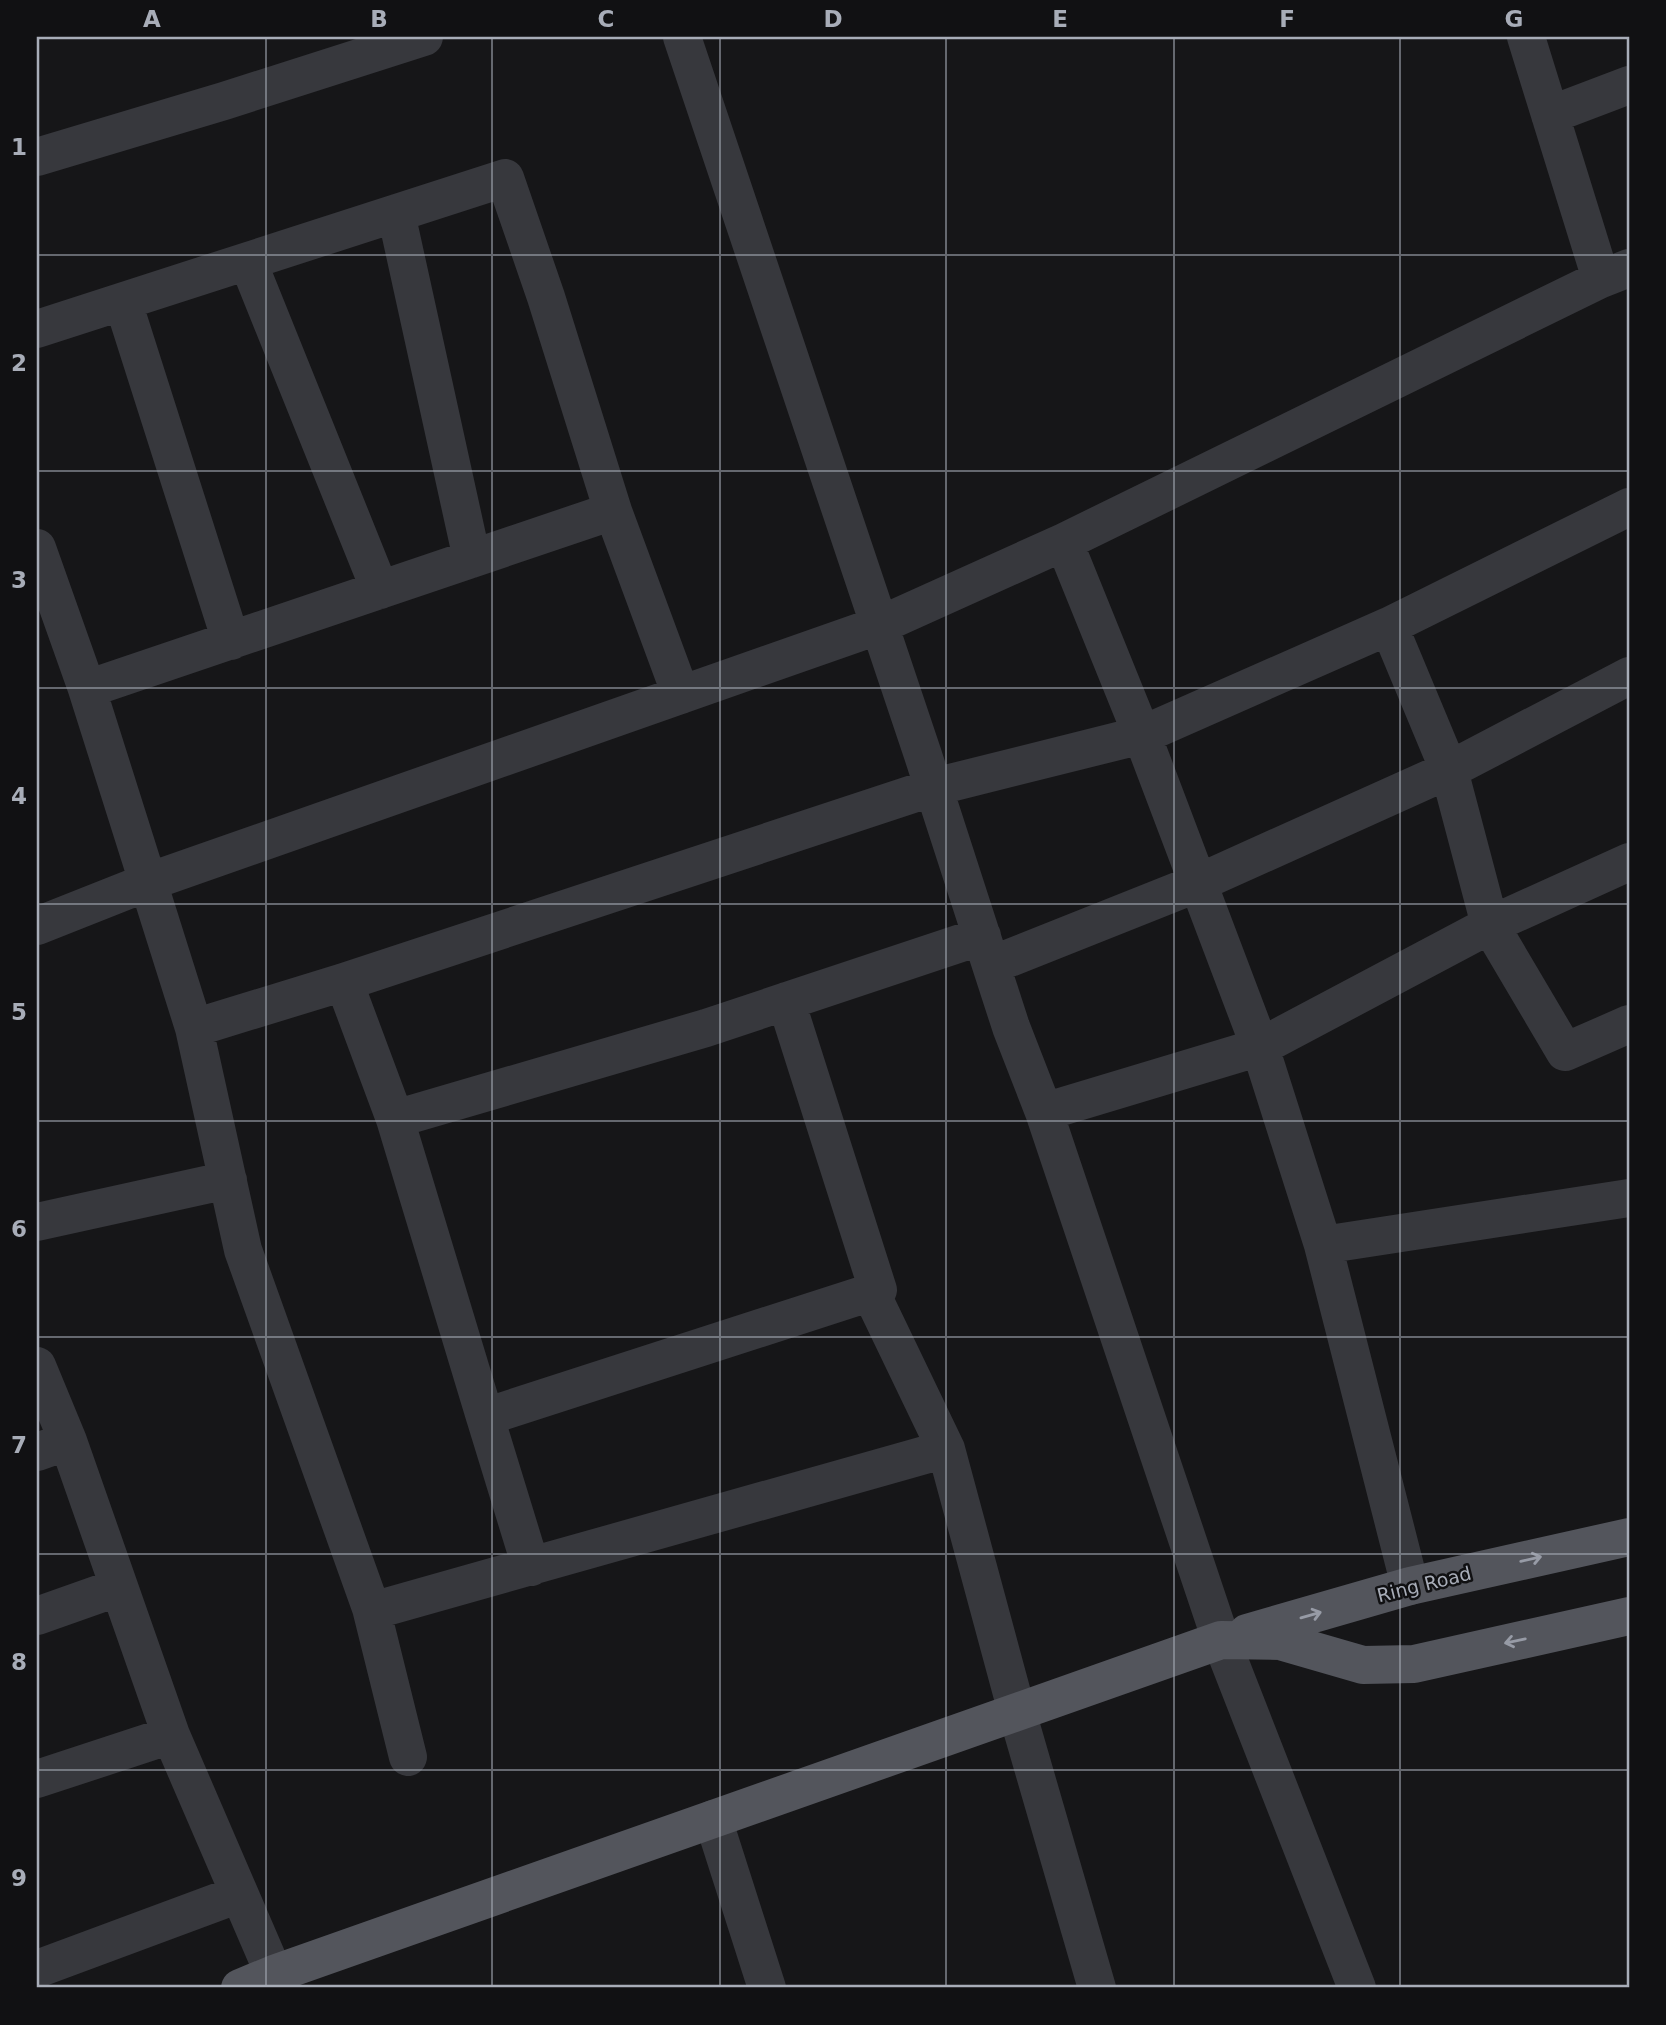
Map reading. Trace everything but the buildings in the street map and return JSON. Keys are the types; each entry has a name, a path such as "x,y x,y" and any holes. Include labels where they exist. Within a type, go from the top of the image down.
{"main road":[{"name":"Ring Road","path":"257,1981 1221,1640 1410,1586 1629,1537"},
{"path":"1221,1640 1280,1640 1363,1665 1414,1664 1629,1616"}],"street":[{"path":"37,157 424,37"},
{"path":"682,37 934,787 1011,1027 1044,1112 1221,1640 1357,1988"},
{"path":"37,926 148,882 880,625 1064,542 1615,274 1550,115 1526,37"},
{"path":"1550,115 1629,85"},
{"path":"37,329 506,178 613,511 681,695"},
{"path":"396,214 472,559"},
{"path":"248,262 380,590"},
{"path":"123,302 231,641"},
{"path":"194,1028 344,982 934,787 1142,735 1389,626 1629,507"},
{"path":"87,689 613,511"},
{"path":"1064,542 1142,735 1260,1047 1323,1245 1410,1586"},
{"path":"37,548 87,689 194,1028 243,1250 372,1611 408,1757"},
{"path":"1389,626 1448,769 1490,925 1565,1052 1629,1024"},
{"path":"395,1119 706,1028 786,1001 987,950 1198,883 1448,769 1629,676"},
{"path":"1044,1112 1260,1047 1490,925 1629,862"},
{"path":"344,982 395,1119 531,1567"},
{"path":"485,1417 878,1290 786,1001"},
{"path":"37,1222 228,1180"},
{"path":"1323,1245 1629,1198"},
{"path":"871,1293 946,1449 1017,1712 1097,1988"},
{"path":"37,1366 52,1446 119,1587 171,1735 239,1894 257,1981"},
{"path":"372,1611 946,1449"},
{"path":"37,1616 119,1587"},
{"path":"37,1779 171,1735"},
{"path":"713,1819 767,1988"},
{"path":"37,1969 239,1894"}]}
